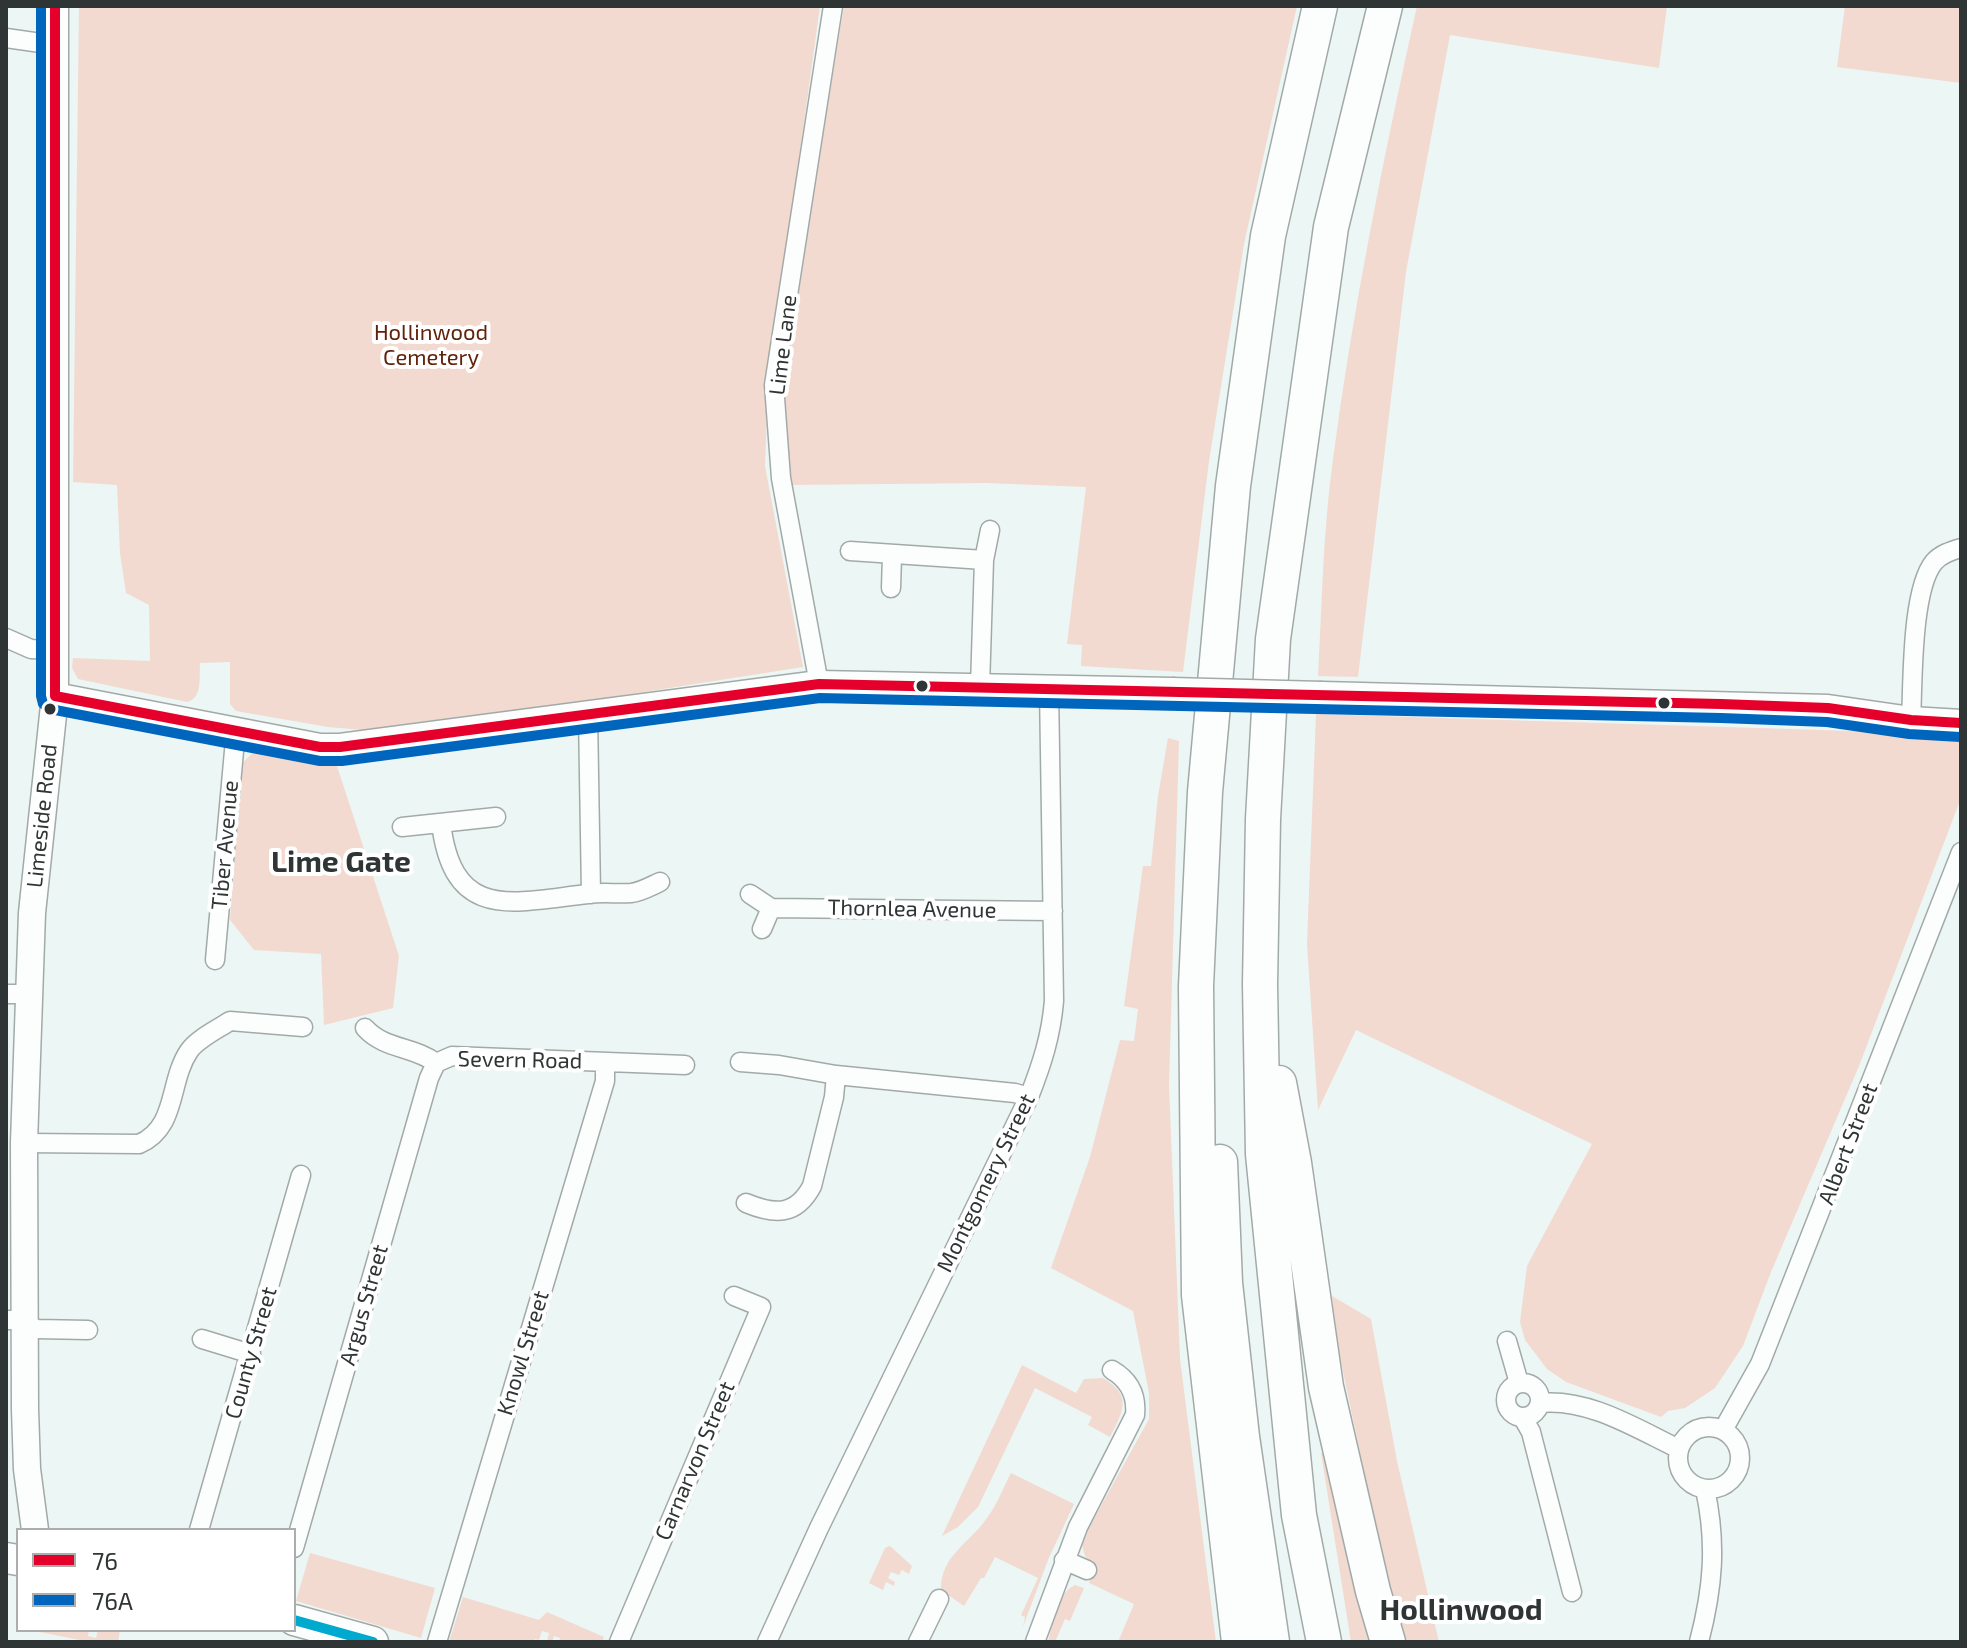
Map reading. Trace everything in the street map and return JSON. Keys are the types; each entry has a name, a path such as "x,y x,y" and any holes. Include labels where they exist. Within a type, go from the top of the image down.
{"highway":[{"path":"1239,1642 1199,1295 1196,986 1205,792 1233,486 1268,236 1320,6"},
{"path":"1324,1642 1299,1515 1263,1154 1260,984 1263,819 1273,639 1331,227 1385,6"},
{"path":"1205,792 1225,1283 1242,1437 1272,1642"},
{"path":"1260,984 1294,1163 1326,1387 1373,1591 1388,1642"}],"main road":[{"path":"296,1621 373,1642"}],"street":[{"name":"Limeside Road","path":"35,1528 16,1322 24,1143 17,994 32,913 55,696 55,6"},
{"name":"Lime Lane","path":"819,684 781,478 774,385 833,6"},
{"path":"6,38 55,45"},
{"path":"980,687 984,560 990,530"},
{"path":"1911,720 1921,595 1936,560 1961,548"},
{"path":"850,551 984,560"},
{"path":"891,588 892,556"},
{"path":"6,638 31,649 56,650"},
{"path":"55,696 320,747 340,747 819,684 1828,708 1911,720 1961,723"},
{"name":"Montgomery Street","path":"767,1642 1045,1058 1054,1001 1049,689"},
{"path":"588,715 591,894"},
{"name":"Tiber Avenue","path":"215,960 236,729"},
{"path":"402,827 496,817"},
{"path":"441,823 443,845 455,874 481,897 498,902 635,893 660,882"},
{"name":"Albert Street","path":"1723,1430 1760,1364 1961,852"},
{"path":"635,893 636,913"},
{"path":"750,894 771,908 762,929"},
{"name":"Thornlea Avenue","path":"771,908 1053,911"},
{"path":"24,1143 139,1144 152,1138 162,1127 192,1048 230,1021 303,1027"},
{"name":"Severn Road","path":"365,1028 375,1039 423,1054 436,1063 452,1056 685,1065"},
{"path":"740,1062 1029,1097"},
{"name":"Argus Street","path":"296,1541 429,1078 436,1063"},
{"name":"Knowl Street","path":"437,1642 601,1096 605,1063"},
{"path":"746,1203 764,1210 785,1211 805,1199 812,1186 834,1097 836,1075"},
{"name":"County Street","path":"200,1528 301,1175"},
{"name":"Carnarvon Street","path":"619,1642 761,1307 734,1296"},
{"path":"16,1322 37,1329 88,1330"},
{"path":"202,1339 251,1354"},
{"path":"1507,1341 1519,1383"},
{"path":"1035,1642 1078,1527 1135,1415 1136,1401 1130,1386 1112,1370"},
{"path":"1519,1383 1535,1387 1540,1403 1534,1414 1523,1418 1512,1414 1506,1405 1509,1389 1519,1383"},
{"path":"1540,1403 1553,1402 1593,1410 1679,1449"},
{"path":"1523,1418 1531,1432 1572,1592"},
{"path":"1710,1427 1723,1430 1738,1446 1740,1464 1731,1480 1714,1489 1705,1489 1691,1483 1681,1471 1679,1449 1695,1430 1710,1427"},
{"path":"1699,1642 1713,1576 1710,1512 1705,1489"},
{"path":"1064,1560 1087,1570"},
{"path":"918,1642 939,1599"}],"green space":[{"name":"Hollinwood Cemetery","path":"79,6 820,6 768,385 765,466 803,667 587,701 363,730 236,711 230,704 230,662 200,663 198,692 187,702 78,679 72,668 73,658 150,661 149,605 126,593 120,553 117,485 73,482"},
{"path":"844,6 1297,6 1244,244 1209,461 1183,672 1081,666 1082,645 1067,644 1086,487 986,483 789,485 780,395"},
{"path":"1417,6 1667,6 1659,68 1450,35 1406,272 1358,677 1318,676 1327,513 1341,402 1370,231"},
{"path":"1845,6 1961,6 1961,83 1837,67"},
{"path":"1316,714 1947,734 1961,741 1961,798 1859,1066 1771,1272 1743,1346 1715,1388 1685,1408 1668,1411 1661,1417 1566,1382 1547,1369 1525,1340 1520,1322 1527,1266 1592,1144 1356,1030 1318,1110 1307,944"},
{"path":"1168,738 1179,741 1169,1085 1180,1359 1216,1642 1118,1642 1134,1604 1089,1583 1095,1566 1085,1556 1081,1542 1149,1419 1149,1393 1133,1311 1051,1268 1090,1157 1120,1040 1134,1041 1138,1009 1124,1006 1143,866 1151,866"},
{"path":"254,752 337,766 399,956 393,1008 324,1025 321,954 254,950 230,920 242,763"},
{"path":"1332,1296 1371,1319 1397,1461 1439,1642 1407,1642 1387,1580 1335,1334"},
{"path":"1022,1365 1076,1393 1084,1379 1103,1378 1119,1391 1122,1398 1119,1420 1110,1437 1088,1425 1092,1417 1035,1388 978,1507 958,1527 942,1536"},
{"path":"1329,1452 1375,1642 1351,1642 1321,1453"},
{"path":"1011,1473 1074,1504 1048,1560 1023,1627 1025,1617 1021,1615 1038,1578 995,1557 964,1606 941,1590 945,1568 991,1513"},
{"path":"890,1546 912,1566 909,1574 902,1570 899,1575 891,1572 888,1578 895,1582 894,1586 886,1582 883,1590 869,1583 885,1548"},
{"path":"310,1553 435,1588 421,1638 296,1601"},
{"path":"1075,1585 1084,1588 1070,1621 1065,1619 1055,1642 1048,1642 1059,1602"},
{"path":"463,1597 539,1620 547,1612 604,1637 602,1642 559,1642 560,1638 554,1636 552,1642 547,1642 549,1633 542,1631 539,1640 535,1639 534,1642 449,1642"},
{"path":"39,1632 89,1632 88,1636 96,1638 98,1632 120,1632 118,1642 90,1642"}],"transit line":[{"name":"76A","path":"41,6 41,696 43,704 50,709 320,761 342,761 820,698 1721,718 1827,722 1909,734 1960,737"},
{"name":"76","path":"55,6 55,696"},
{"name":"76","path":"55,696 320,747 340,747 819,684 1721,704 1828,708 1911,720 1961,723"},
{"path":"296,1621 373,1642"}],"district":[{"name":"Lime Gate","path":"341,862"},
{"name":"Hollinwood","path":"1461,1610"}]}
